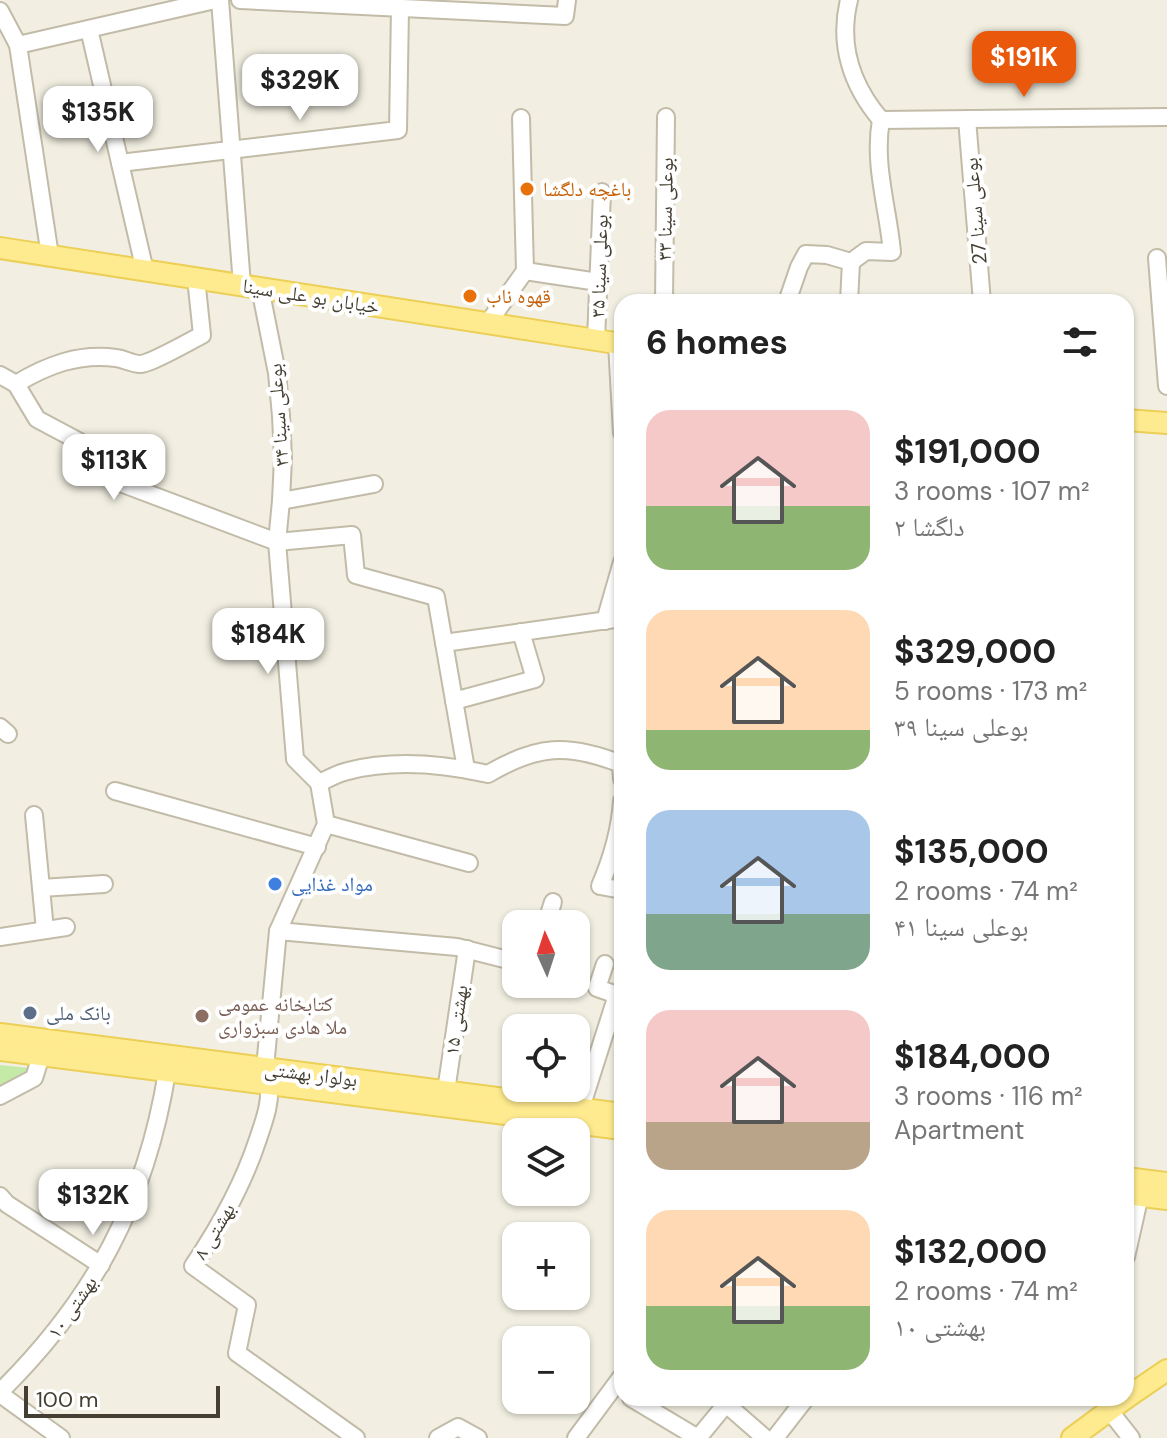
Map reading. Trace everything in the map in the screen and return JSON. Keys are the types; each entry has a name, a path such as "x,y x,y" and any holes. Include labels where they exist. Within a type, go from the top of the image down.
{"main road":[{"name":"خیابان بو علی سینا","path":"0,248 614,343"},
{"path":"1134,421 1167,423"},
{"name":"بولوار بهشتی","path":"0,1034 614,1128"},
{"name":"بولوار بهشتی","path":"0,1050 167,1072 268,1076 446,1091 614,1113"},
{"path":"1134,1179 1167,1183"},
{"path":"1134,1194 1167,1199"},
{"path":"1134,1391 1167,1370"},
{"path":"1072,1438 1113,1406"}],"street":[{"path":"18,45 218,0"},
{"name":"بوعلی سینا ۳۴","path":"218,0 232,150 251,287 272,345 281,416 283,458 277,542 295,759 319,783"},
{"path":"240,0 565,16 567,0"},
{"path":"849,0 845,31 851,70 868,105 881,120 1167,117"},
{"path":"120,163 398,130 400,8"},
{"path":"0,11 18,45 50,256"},
{"path":"89,29 145,271"},
{"name":"بوعلی سینا ۳۳","path":"664,294 666,117"},
{"path":"488,323 525,271 521,118"},
{"name":"بوعلی سینا 27","path":"967,119 981,294"},
{"path":"851,262 866,251 892,252 879,157 881,120"},
{"name":"بوعلی سینا ۳۵","path":"596,340 602,192"},
{"path":"790,294 806,254 827,255 851,262"},
{"path":"1157,258 1167,386"},
{"path":"849,294 851,262"},
{"path":"525,271 598,282"},
{"path":"16,384 38,370 63,361 90,357 116,358 142,364 202,335 196,278"},
{"path":"0,375 16,384 37,419 125,466 123,484 277,542 352,535 356,575 436,597 466,769"},
{"path":"281,501 374,484"},
{"path":"444,643 613,620"},
{"path":"454,701 535,679 521,632"},
{"path":"268,1076 266,1057 278,931 326,824 319,783 347,771 376,766 421,765 488,774 512,760 539,751 567,749 614,761"},
{"path":"115,791 317,847"},
{"path":"34,815 45,930"},
{"path":"326,824 469,863"},
{"path":"614,849 600,886 614,889"},
{"path":"41,888 104,884"},
{"path":"550,910 553,902"},
{"path":"0,937 66,927"},
{"path":"278,931 457,947 502,958"},
{"name":"بهشتی ۱۵","path":"446,1091 467,949"},
{"path":"605,964 597,988 614,994"},
{"path":"581,1108 614,1004"},
{"path":"0,1096 34,1078 41,1056"},
{"name":"بهشتی ۱۰","path":"0,1393 55,1333 101,1265 121,1228 151,1148 167,1072"},
{"name":"بهشتی ۸","path":"268,1076 270,1096 252,1157 223,1219 193,1266 247,1305 237,1353 356,1438"},
{"path":"0,1196 7,1204 101,1265"},
{"path":"576,1438 614,1392"},
{"path":"0,1393 61,1438"},
{"path":"644,1406 698,1438 724,1406"},
{"path":"733,1406 765,1438"},
{"path":"775,1438 800,1406"},
{"path":"1121,1406 1131,1438"},
{"path":"438,1438 458,1427 478,1438"}],"green space":[{"path":"0,1065 30,1068 29,1073 0,1089"}],"place":[{"name":"باغچه دلگشا","path":"527,189"},
{"name":"قهوه ناب","path":"470,296"},
{"name":"مواد غذایی","path":"275,884"},
{"name":"بانک ملی","path":"30,1013"},
{"name":"کتابخانه عمومی ملا هادی سبزواری","path":"202,1016"}]}
